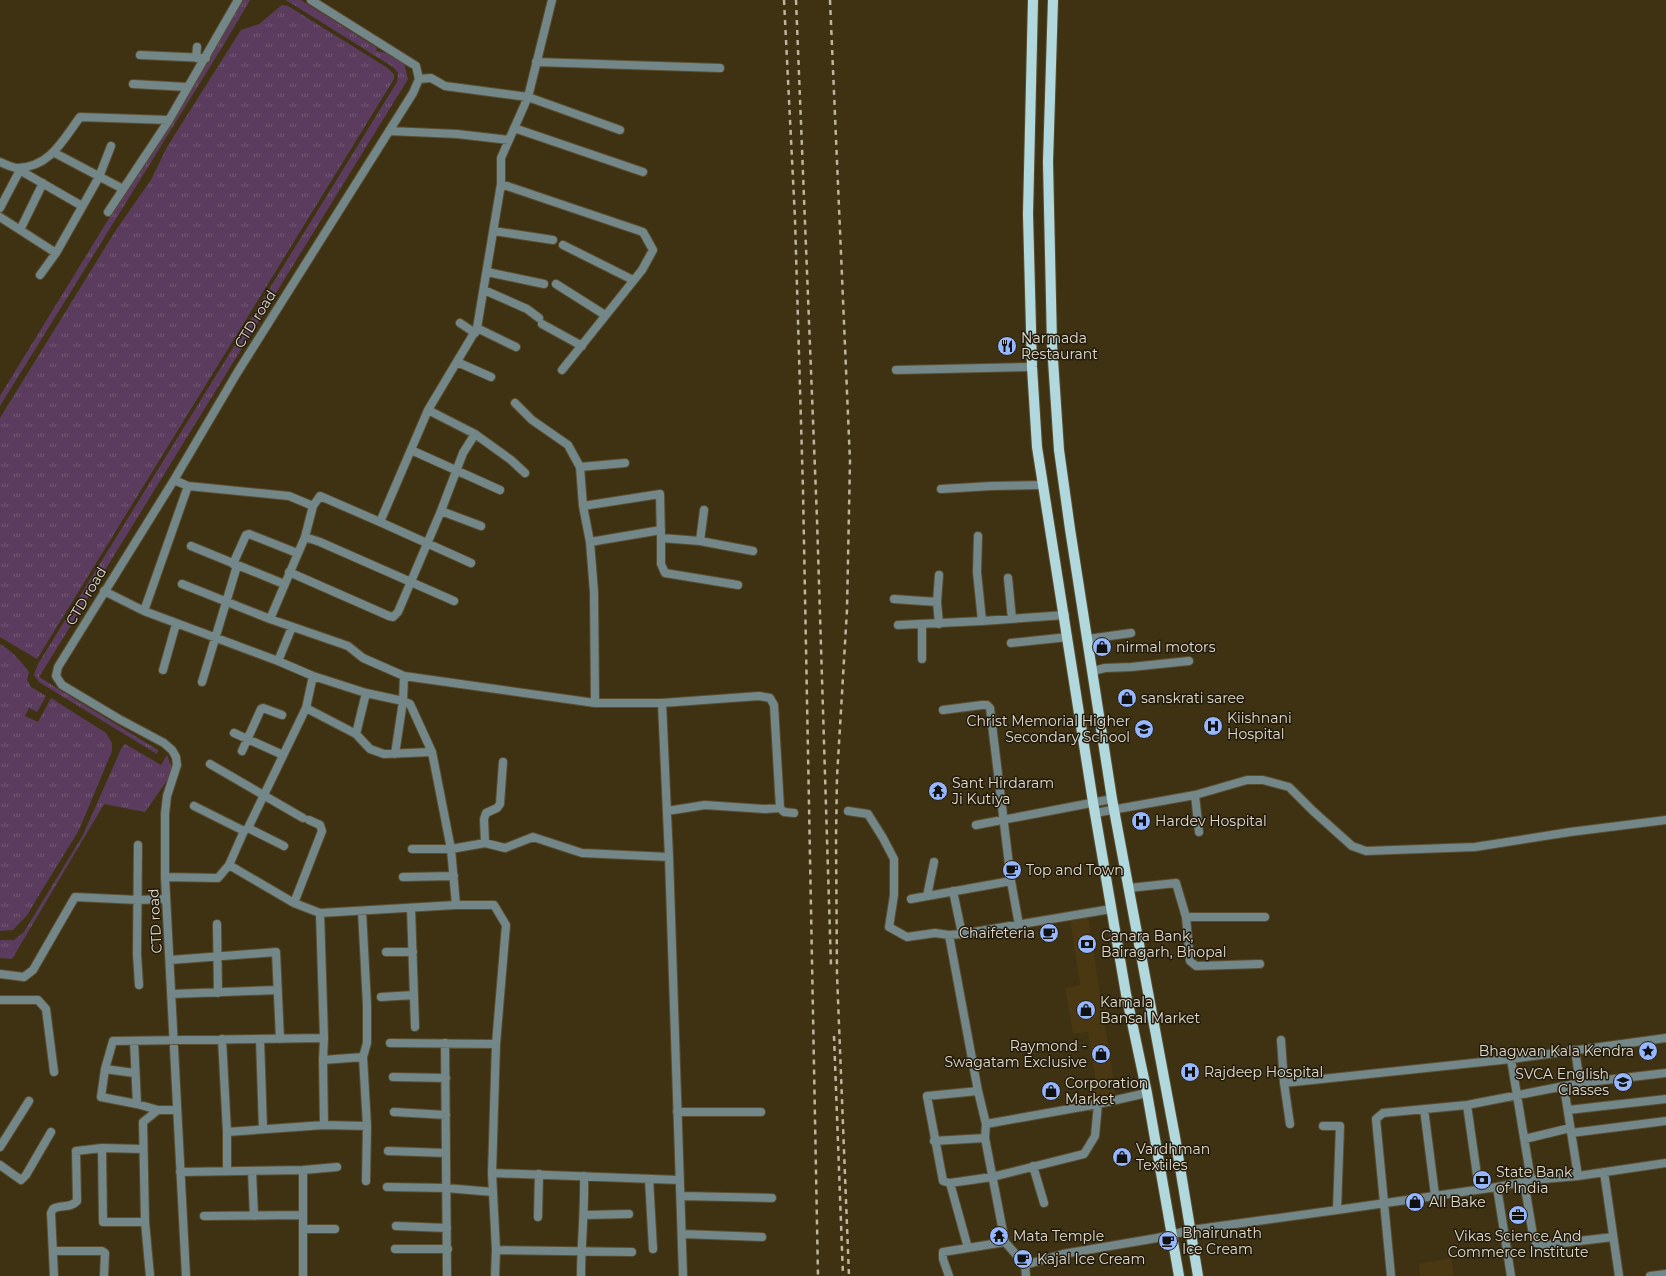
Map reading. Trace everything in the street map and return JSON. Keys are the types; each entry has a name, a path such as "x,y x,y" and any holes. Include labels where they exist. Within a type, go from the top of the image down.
{"main road":[{"path":"1033,0 1028,214 1032,367 1037,447 1111,909 1126,994 1147,1094 1179,1276"},
{"path":"1053,0 1048,162 1052,345 1059,450 1112,799 1191,1230 1198,1276"}],"street":[{"path":"108,212 169,120 238,0"},
{"path":"311,0 416,66 419,79 431,78 445,86 528,98 620,130"},
{"path":"380,522 428,410 476,331 494,230 500,184 501,158 528,98 552,0"},
{"path":"196,58 198,47"},
{"path":"140,55 206,58"},
{"path":"536,62 720,68"},
{"name":"CTD road","path":"186,1276 165,877 165,814 167,796 177,765 176,757 172,750 164,743 119,719 62,685 56,676 58,667 104,591 174,480 237,373 413,93 419,79"},
{"path":"132,84 187,87"},
{"path":"18,169 39,164 54,152 80,117 169,120"},
{"path":"514,128 643,172"},
{"path":"389,130 457,134 509,140"},
{"path":"40,276 56,253 99,177 111,146"},
{"path":"54,152 123,189"},
{"path":"0,162 18,169 82,206"},
{"path":"0,208 18,169"},
{"path":"20,230 43,183"},
{"path":"500,184 643,232 653,250 642,270 562,370"},
{"path":"0,218 56,253"},
{"path":"494,230 553,240"},
{"path":"563,245 633,280"},
{"path":"487,272 544,284"},
{"path":"556,284 605,315"},
{"path":"484,290 527,309 541,321 582,346"},
{"path":"460,323 516,347"},
{"path":"457,362 491,377"},
{"path":"896,370 1032,367"},
{"path":"515,403 532,420 568,445 580,467 583,506 590,542 594,592 595,703"},
{"path":"428,410 475,434 511,460 525,473"},
{"path":"289,572 393,617 398,612 441,511 463,453 475,434"},
{"path":"411,450 500,490"},
{"path":"580,467 625,463"},
{"path":"174,480 188,486 289,496 313,506"},
{"path":"941,489 1043,485"},
{"path":"144,611 188,486"},
{"path":"583,506 660,494 661,564 665,573 738,585"},
{"path":"270,619 305,537 313,506 320,496 471,562"},
{"path":"700,541 704,510"},
{"path":"441,511 481,526"},
{"path":"202,682 214,637 227,602 235,565 246,535 249,534 297,553"},
{"path":"590,542 661,534 753,551"},
{"path":"978,536 977,572 982,621"},
{"path":"305,537 320,542 454,601"},
{"path":"191,546 284,584"},
{"path":"939,575 937,602 939,624"},
{"path":"1008,578 1012,620"},
{"path":"182,584 270,619 348,646 363,658 404,676 595,703 662,703 759,696 770,698 774,705 780,808 784,812 794,813"},
{"path":"104,591 144,611 278,661 313,676 366,693 408,702 412,706 432,752 451,849 456,905"},
{"path":"894,599 937,602"},
{"path":"898,625 1012,620 1065,615"},
{"path":"163,670 176,624"},
{"path":"922,624 922,659"},
{"path":"278,661 292,627"},
{"path":"1088,639 1131,633"},
{"path":"1011,643 1068,637"},
{"path":"1093,671 1105,668 1189,661"},
{"path":"165,877 218,878 229,865 306,708 313,676"},
{"path":"395,754 403,701 404,676"},
{"path":"356,734 366,693"},
{"path":"662,703 669,857 683,1276"},
{"path":"943,710 982,705 987,705 990,708 1011,881 1018,925"},
{"path":"242,751 261,708 282,715"},
{"path":"306,708 356,734 370,749 384,754 432,752"},
{"path":"234,733 283,755"},
{"path":"485,843 484,819 486,813 497,808 500,804 503,762"},
{"path":"210,764 306,819 320,825 322,831 294,903"},
{"path":"1095,813 1195,795 1246,780 1264,780 1278,782 1289,787 1352,846 1358,850 1366,851 1475,848 1570,832 1666,820"},
{"path":"1195,795 1199,832"},
{"path":"976,825 1112,799"},
{"path":"667,812 705,805 764,809 780,808"},
{"path":"194,806 284,846"},
{"path":"848,811 868,814 894,859 894,895 889,927 907,937 935,933 949,935 962,934 1111,909"},
{"path":"412,849 451,849 485,843 505,848 533,837 582,853 669,857"},
{"path":"138,845 136,954 139,985"},
{"path":"927,896 934,862"},
{"path":"229,865 294,903 320,913 456,905 494,905 506,925 496,1044 492,1173 496,1250 495,1276"},
{"path":"402,877 454,876"},
{"path":"911,899 1011,881"},
{"path":"1129,888 1176,883 1186,917 1190,961 1192,964 1196,966 1260,964"},
{"path":"952,891 962,934"},
{"path":"0,974 24,977 32,970 75,897 138,900 166,899"},
{"path":"411,908 415,1027"},
{"path":"362,911 367,1005 367,1043 363,1057 367,1126 366,1181"},
{"path":"320,913 324,1038 324,1125"},
{"path":"1186,917 1265,917"},
{"path":"217,924 218,993"},
{"path":"949,935 978,1091 986,1124 985,1138 1005,1242 1025,1265 1026,1276"},
{"path":"170,960 276,952 280,1039"},
{"path":"386,952 413,952"},
{"path":"172,994 277,990"},
{"path":"381,997 414,995"},
{"path":"0,1000 38,1000 46,1009 54,1072"},
{"path":"177,1110 158,1110 101,1097 105,1069 113,1041 324,1038"},
{"path":"1284,1084 1511,1060 1666,1038"},
{"path":"222,1039 227,1171"},
{"path":"260,1040 263,1129"},
{"path":"1281,1040 1284,1084 1290,1124"},
{"path":"134,1041 134,1073 137,1104"},
{"path":"390,1043 496,1044"},
{"path":"445,1043 448,1276"},
{"path":"1575,1050 1580,1083"},
{"path":"323,1060 363,1057"},
{"path":"1511,1060 1518,1095 1524,1139 1533,1235 1536,1243 1546,1245 1613,1237"},
{"path":"105,1069 134,1073"},
{"path":"1391,1276 1376,1119 1382,1113 1468,1105 1580,1083 1666,1072"},
{"path":"394,1077 446,1078"},
{"path":"1564,1087 1578,1176"},
{"path":"978,1091 927,1096 942,1181 950,1183 992,1177 1084,1154 1095,1136 1098,1104"},
{"path":"986,1124 1147,1094"},
{"path":"1568,1110 1666,1099"},
{"path":"0,1147 29,1101"},
{"path":"1468,1105 1479,1189"},
{"path":"1424,1109 1435,1195"},
{"path":"150,1276 145,1222 143,1122 158,1110"},
{"path":"394,1112 446,1115"},
{"path":"677,1112 761,1112"},
{"path":"1524,1139 1570,1131 1666,1121"},
{"path":"226,1132 324,1125 367,1126"},
{"path":"1323,1126 1340,1126 1338,1210"},
{"path":"0,1165 21,1180 26,1175 51,1132"},
{"path":"934,1141 985,1138"},
{"path":"54,1276 51,1213 56,1207 73,1205 77,1201 76,1151 102,1148 143,1148"},
{"path":"102,1148 103,1222 145,1222"},
{"path":"388,1151 446,1153"},
{"path":"1025,1265 1063,1254 1191,1230 1497,1187 1527,1180 1578,1176 1666,1163"},
{"path":"1034,1166 1044,1203"},
{"path":"180,1172 303,1170 337,1167"},
{"path":"303,1170 304,1276"},
{"path":"252,1171 254,1216"},
{"path":"1604,1172 1619,1276"},
{"path":"492,1173 679,1180"},
{"path":"538,1217 539,1174"},
{"path":"581,1276 581,1252 585,1215 584,1176"},
{"path":"649,1179 653,1249"},
{"path":"950,1183 968,1248"},
{"path":"387,1187 446,1188 493,1192"},
{"path":"1497,1187 1511,1276"},
{"path":"681,1196 772,1198"},
{"path":"585,1215 629,1214"},
{"path":"204,1216 303,1216"},
{"path":"396,1226 447,1228"},
{"path":"303,1229 335,1229"},
{"path":"682,1234 762,1237"},
{"path":"949,1276 943,1260 943,1252 1005,1242"},
{"path":"395,1249 448,1249"},
{"path":"496,1250 632,1252"},
{"path":"53,1251 102,1251 104,1253 104,1276"},
{"path":"1650,1276 1666,1274"}],"shaded area":[{"name":"Kamala Bansal Market","path":"1088,916 1116,1097 1091,1101 1088,1085 1096,1083 1088,1032 1073,1034 1065,988 1080,985 1070,919"},
{"path":"1451,1258 1454,1276 1420,1276 1419,1264"}],"green space":[{"path":"243,0 250,0 0,406 0,396"},
{"path":"286,0 301,0 377,48 376,51 386,53 404,63 408,79 39,677 158,750 157,754 39,682 34,675 38,664 397,82 398,73 393,67"},
{"path":"282,5 288,6 386,67 394,74 394,79 37,659 0,637 0,418 116,230 151,180 167,147 241,30 259,24"},
{"path":"0,644 16,656 29,672 27,680 31,687 46,696 37,712 29,708 25,716 38,722 51,698 106,733 112,743 112,751 79,830 28,914 13,930 0,931"},
{"path":"125,744 161,765 167,755 173,772 145,812 104,804 12,959 0,958 0,940 14,940 24,932 83,835 122,747"}],"railway":[{"path":"784,0 795,219 803,490 818,1276"},
{"path":"796,0 817,519 831,966"},
{"path":"830,0 850,461 847,610 837,777 836,837 837,974 849,1276"},
{"path":"834,1036 843,1276"}],"place":[{"name":"Narmada Restaurant","path":"1007,346"},
{"name":"nirmal motors","path":"1102,647"},
{"name":"sanskrati saree","path":"1127,698"},
{"name":"Kiishnani Hospital","path":"1213,726"},
{"name":"Christ Memorial Higher Secondary School","path":"1144,729"},
{"name":"Sant Hirdaram Ji Kutiya","path":"938,791"},
{"name":"Hardev Hospital","path":"1141,821"},
{"name":"Top and Town","path":"1012,870"},
{"name":"Chaifeteria","path":"1049,933"},
{"name":"Canara Bank, Bairagarh, Bhopal","path":"1087,944"},
{"name":"Kamala Bansal Market","path":"1086,1010"},
{"name":"Bhagwan Kala Kendra","path":"1648,1051"},
{"name":"Raymond - Swagatam Exclusive","path":"1101,1054"},
{"name":"Rajdeep Hospital","path":"1190,1072"},
{"name":"SVCA English Classes","path":"1623,1082"},
{"name":"Corporation Market","path":"1051,1091"},
{"name":"Vardhman Textiles","path":"1122,1157"},
{"name":"State Bank of India","path":"1482,1180"},
{"name":"All Bake","path":"1415,1202"},
{"name":"Vikas Science And Commerce Institute","path":"1518,1215"},
{"name":"Mata Temple","path":"999,1236"},
{"name":"Bhairunath Ice Cream","path":"1168,1241"},
{"name":"Kajal Ice Cream","path":"1023,1259"}]}
